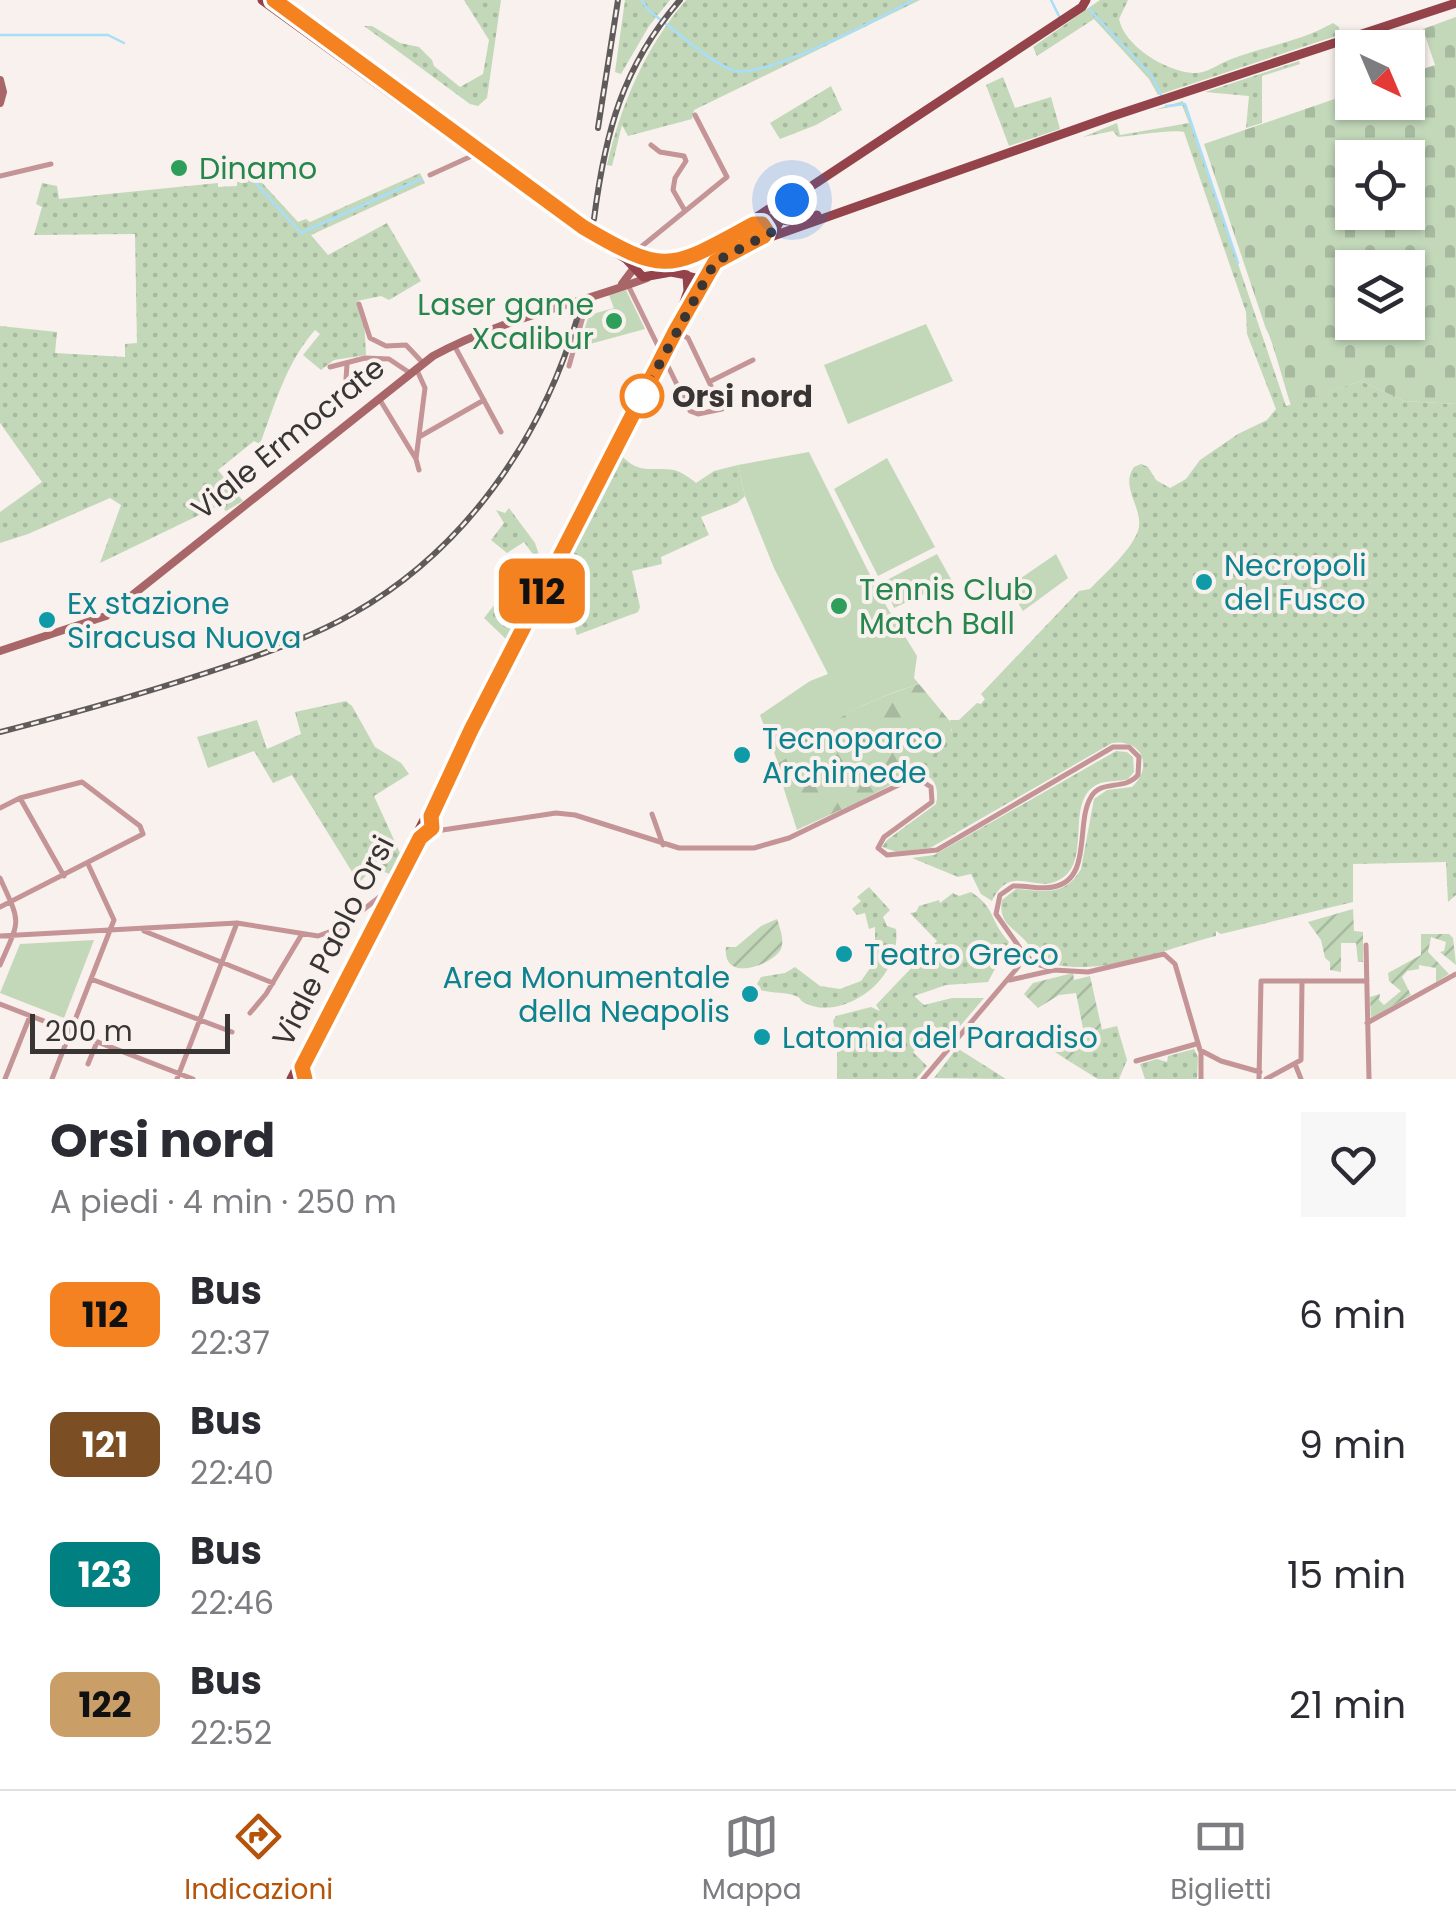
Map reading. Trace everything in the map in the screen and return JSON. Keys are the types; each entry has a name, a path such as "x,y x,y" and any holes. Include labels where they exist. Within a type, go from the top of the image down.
{"main road":[{"path":"262,0 581,232 642,267 699,279 715,262 776,228 792,200 829,173 1082,7 1086,0"},
{"path":"274,0 642,267"},
{"path":"742,247 1456,3"},
{"path":"0,80 0,103"},
{"path":"675,330 688,291 685,266 695,257 768,218 782,214 796,222 877,198"},
{"path":"731,236 782,214"},
{"path":"754,224 766,227 764,236"},
{"path":"624,285 642,267 695,257"},
{"path":"426,826 675,330 715,262"},
{"name":"Viale Ermocrate","path":"0,650 106,616 416,368 454,345 624,285 642,267"},
{"name":"Viale Paolo Orsi","path":"298,1077 388,889 426,826"},
{"name":"Viale Paolo Orsi","path":"298,1077 426,826"}],"street":[{"path":"642,267 684,211 727,177 695,115"},
{"path":"650,146 684,156 686,162 672,190 684,211"},
{"path":"430,175 474,155"},
{"path":"0,176 51,164"},
{"path":"624,285 690,411 698,414 722,409 688,338 675,330"},
{"path":"569,366 588,296"},
{"path":"359,304 370,338 386,346 406,345 425,388 418,470"},
{"path":"454,345 502,432"},
{"path":"330,367 365,358 390,358 416,368"},
{"path":"709,382 753,360"},
{"path":"346,380 347,364"},
{"path":"379,398 416,459"},
{"path":"419,437 484,400"},
{"path":"426,826 448,831 556,813 575,815 663,845 689,849 769,845 915,778 931,787 932,802 880,840 878,848 887,855 927,853 1114,746 1129,747 1139,757 1138,775 1131,783 1104,787 1092,794 1078,864 1071,877 1052,888 1013,886 1000,895 996,914 1022,951 1034,962 1054,970"},
{"path":"0,808 20,798 82,782 140,826 143,834 0,907"},
{"path":"20,798 64,876"},
{"path":"652,814 663,845"},
{"path":"88,864 122,929"},
{"path":"0,878 18,915 0,965"},
{"path":"0,936 237,923 318,936 340,928 388,889"},
{"path":"52,1079 114,920"},
{"path":"178,1076 237,923"},
{"path":"141,930 273,983"},
{"path":"250,1013 302,934"},
{"path":"1366,945 1369,1079"},
{"path":"923,1079 1010,980 1022,951"},
{"path":"1010,980 1054,970 1088,972 1167,955 1175,964 1198,1047 1200,1079"},
{"path":"1367,1023 1456,974"},
{"path":"91,979 232,1032"},
{"path":"1262,1077 1261,981 1367,980"},
{"path":"1302,981 1298,1062 1302,1079"},
{"path":"0,1004 193,1079"},
{"path":"5,1079 30,1016"},
{"path":"88,1064 96,1042"},
{"path":"1136,1061 1198,1047 1262,1077 1298,1062"}],"green space":[{"path":"464,0 501,0 487,98 478,106 364,26 372,26 400,43 419,47 434,66 460,87 483,74 489,40"},
{"path":"625,0 670,0 649,26 621,74 615,72"},
{"path":"686,0 920,0 694,110 692,119 628,136 622,125 612,166 607,165 636,78 658,37"},
{"path":"1100,0 1128,0 1119,19 1129,39 1159,62 1192,73 1207,71 1333,23 1339,27 1335,36 1158,95 1149,79 1094,19 1037,56 1033,47"},
{"path":"1456,17 1456,404 1404,401 1361,381 1291,405 1204,144 1335,99 1335,120 1425,120 1425,68 1435,65 1423,30"},
{"path":"1299,61 1300,64 1262,76 1262,123 1246,128 1249,96 1205,92"},
{"path":"1003,77 1015,108 1051,97 1060,129 1009,146 986,85"},
{"path":"831,86 842,110 780,139 770,123"},
{"path":"1183,101 1286,406 1361,381 1404,401 1456,404 1456,895 1448,902 1446,862 1353,864 1353,902 1221,934 1216,931 1216,936 1125,962 1056,965 1034,958 1026,941 1004,918 1002,900 1016,889 1053,890 1075,878 1081,869 1094,799 1107,790 1132,787 1139,779 1143,763 1137,749 1112,743 930,848 897,852 882,847 936,804 934,782 915,772 952,730 950,720 959,720 977,703 981,704 985,699 981,694 1079,591 1090,589 1129,547 1139,523 1129,483 1134,467 1148,467 1156,480 1170,488 1186,479 1200,460 1267,420 1276,409 1247,334 1246,312 1184,132 1118,137 1113,131 1083,137 1117,123 1120,135 1189,123 1182,105 1154,110"},
{"path":"420,173 425,183 311,235 328,255 387,223 421,281 389,300 381,296 357,301 364,318 366,355 334,360 321,370 303,355 320,334 315,330 289,370 260,444 254,441 218,470 243,501 226,511 220,505 100,563 121,505 110,498 0,543 0,512 42,482 0,423 0,326 57,332 55,353 125,357 125,344 137,343 135,234 34,235 42,207 36,204 42,183 57,186 59,199 218,183 218,187 237,186 237,182 247,181 254,174 298,222 310,222"},
{"name":"Laser game Xcalibur","path":"626,290 645,329 579,347 589,315 614,308 609,295"},
{"path":"926,324 953,381 848,424 824,365"},
{"name":"Tennis Club Match Ball","path":"809,452 882,599 917,656 914,678 919,684 843,716 800,743 778,763 760,715 810,681 828,674 774,568 745,496 738,465"},
{"path":"620,454 640,468 674,470 696,483 714,471 738,465 745,496 701,517 709,535 661,557 662,564 632,571 638,612 577,635 563,589 565,584 596,577 554,583"},
{"path":"887,458 935,547 878,576 834,489"},
{"path":"509,508 535,543 544,569 508,641 484,618 523,568 528,565 532,572 537,569 533,563 537,560 524,542 507,553 491,540 504,523 496,510 505,513"},
{"path":"937,554 952,581 894,608 883,582"},
{"path":"1056,554 1068,578 1023,611 1008,587"},
{"path":"919,684 953,725 944,742 929,759 886,788 797,830 776,764 798,744 841,716"},
{"path":"346,701 375,747 401,763 409,774 374,796 400,853 390,874 373,868 359,883 292,775 273,783 254,751 208,768 197,737 257,720 267,749 301,734 295,712"},
{"path":"1116,751 1133,757 1134,772 1128,779 1098,784 1088,792 1082,804 1075,860 1059,880 1007,883 992,901 981,894 971,874 958,877 912,858 934,855"},
{"path":"869,887 890,910 883,917 887,926 896,929 891,963 873,987 855,1000 823,1008 794,995 760,990 757,984 761,977 795,967 820,986 840,989 861,981 873,964 870,962 875,927 869,929 865,913 857,915 852,909 861,901 857,897"},
{"path":"971,892 985,903 1009,942 988,982 946,985 914,996 924,1005 952,998 984,998 950,1038 929,1022 926,1038 913,1052 927,1066 916,1079 837,1079 833,1021 836,1016 871,1007 880,1011 876,1005 937,941 910,913 919,906 939,900 940,903 953,893 959,896"},
{"path":"1353,909 1354,931 1363,932 1363,962 1358,962 1356,943 1341,943 1341,972 1330,970 1321,940 1308,922"},
{"path":"777,919 782,940 781,949 773,958 746,968 731,964 726,947 736,947 761,926"},
{"path":"1421,934 1449,934 1453,938 1456,965 1440,952 1446,942 1431,937 1428,952 1449,974 1436,982 1436,968 1419,965 1419,969 1407,971 1402,977 1411,995 1371,1019 1370,997 1380,994 1384,1005 1401,991 1389,981 1388,973 1421,955"},
{"path":"94,940 64,1018 0,993 20,944"},
{"path":"1073,973 1074,980 1090,976 1102,1030 1084,1034 1086,1045 1072,1063 1055,1052 1068,1037 1084,1033 1076,993 1059,995 1038,1008 1024,994 1033,983"},
{"path":"1117,1026 1127,1060 1119,1079 1098,1079 1072,1063 1086,1045 1084,1034"},
{"path":"957,1048 1006,1079 934,1078"},
{"path":"1194,1049 1198,1057 1197,1079 1145,1079 1140,1064 1157,1059 1167,1062 1168,1056"}],"waterway":[{"path":"642,0 647,9 690,43 735,71 750,71 797,56 913,0"},
{"path":"1051,0 1059,16"},
{"path":"1089,9 1152,76 1161,95"},
{"path":"0,35 108,35 124,43"},
{"path":"1166,106 1185,104 1238,263"},
{"path":"251,178 301,233 421,179"}],"railway":[{"path":"598,128 618,0"},
{"path":"594,219 619,102 644,50 680,0"},
{"path":"0,732 146,692 264,653 338,622 392,588 463,525 520,449 562,364 577,319"}],"bus line":[{"name":"112","path":"274,0 583,227 652,262 680,262 754,224 766,227 764,236 715,262 676,330 471,730 431,816 431,830 420,838 302,1067 305,1079"}],"place":[{"name":"Dinamo","path":"179,168"},
{"name":"Laser game Xcalibur","path":"614,321"},
{"name":"Orsi nord","path":"642,396"},
{"name":"Necropoli del Fusco","path":"1204,582"},
{"name":"Tennis Club Match Ball","path":"839,606"},
{"name":"Ex stazione Siracusa Nuova","path":"47,620"},
{"name":"Tecnoparco Archimede","path":"742,755"},
{"name":"Teatro Greco","path":"844,954"},
{"name":"Area Monumentale della Neapolis","path":"750,994"},
{"name":"Latomia del Paradiso","path":"762,1037"}],"route":[{"path":"642,396 715,262 772,232 792,200"}]}
